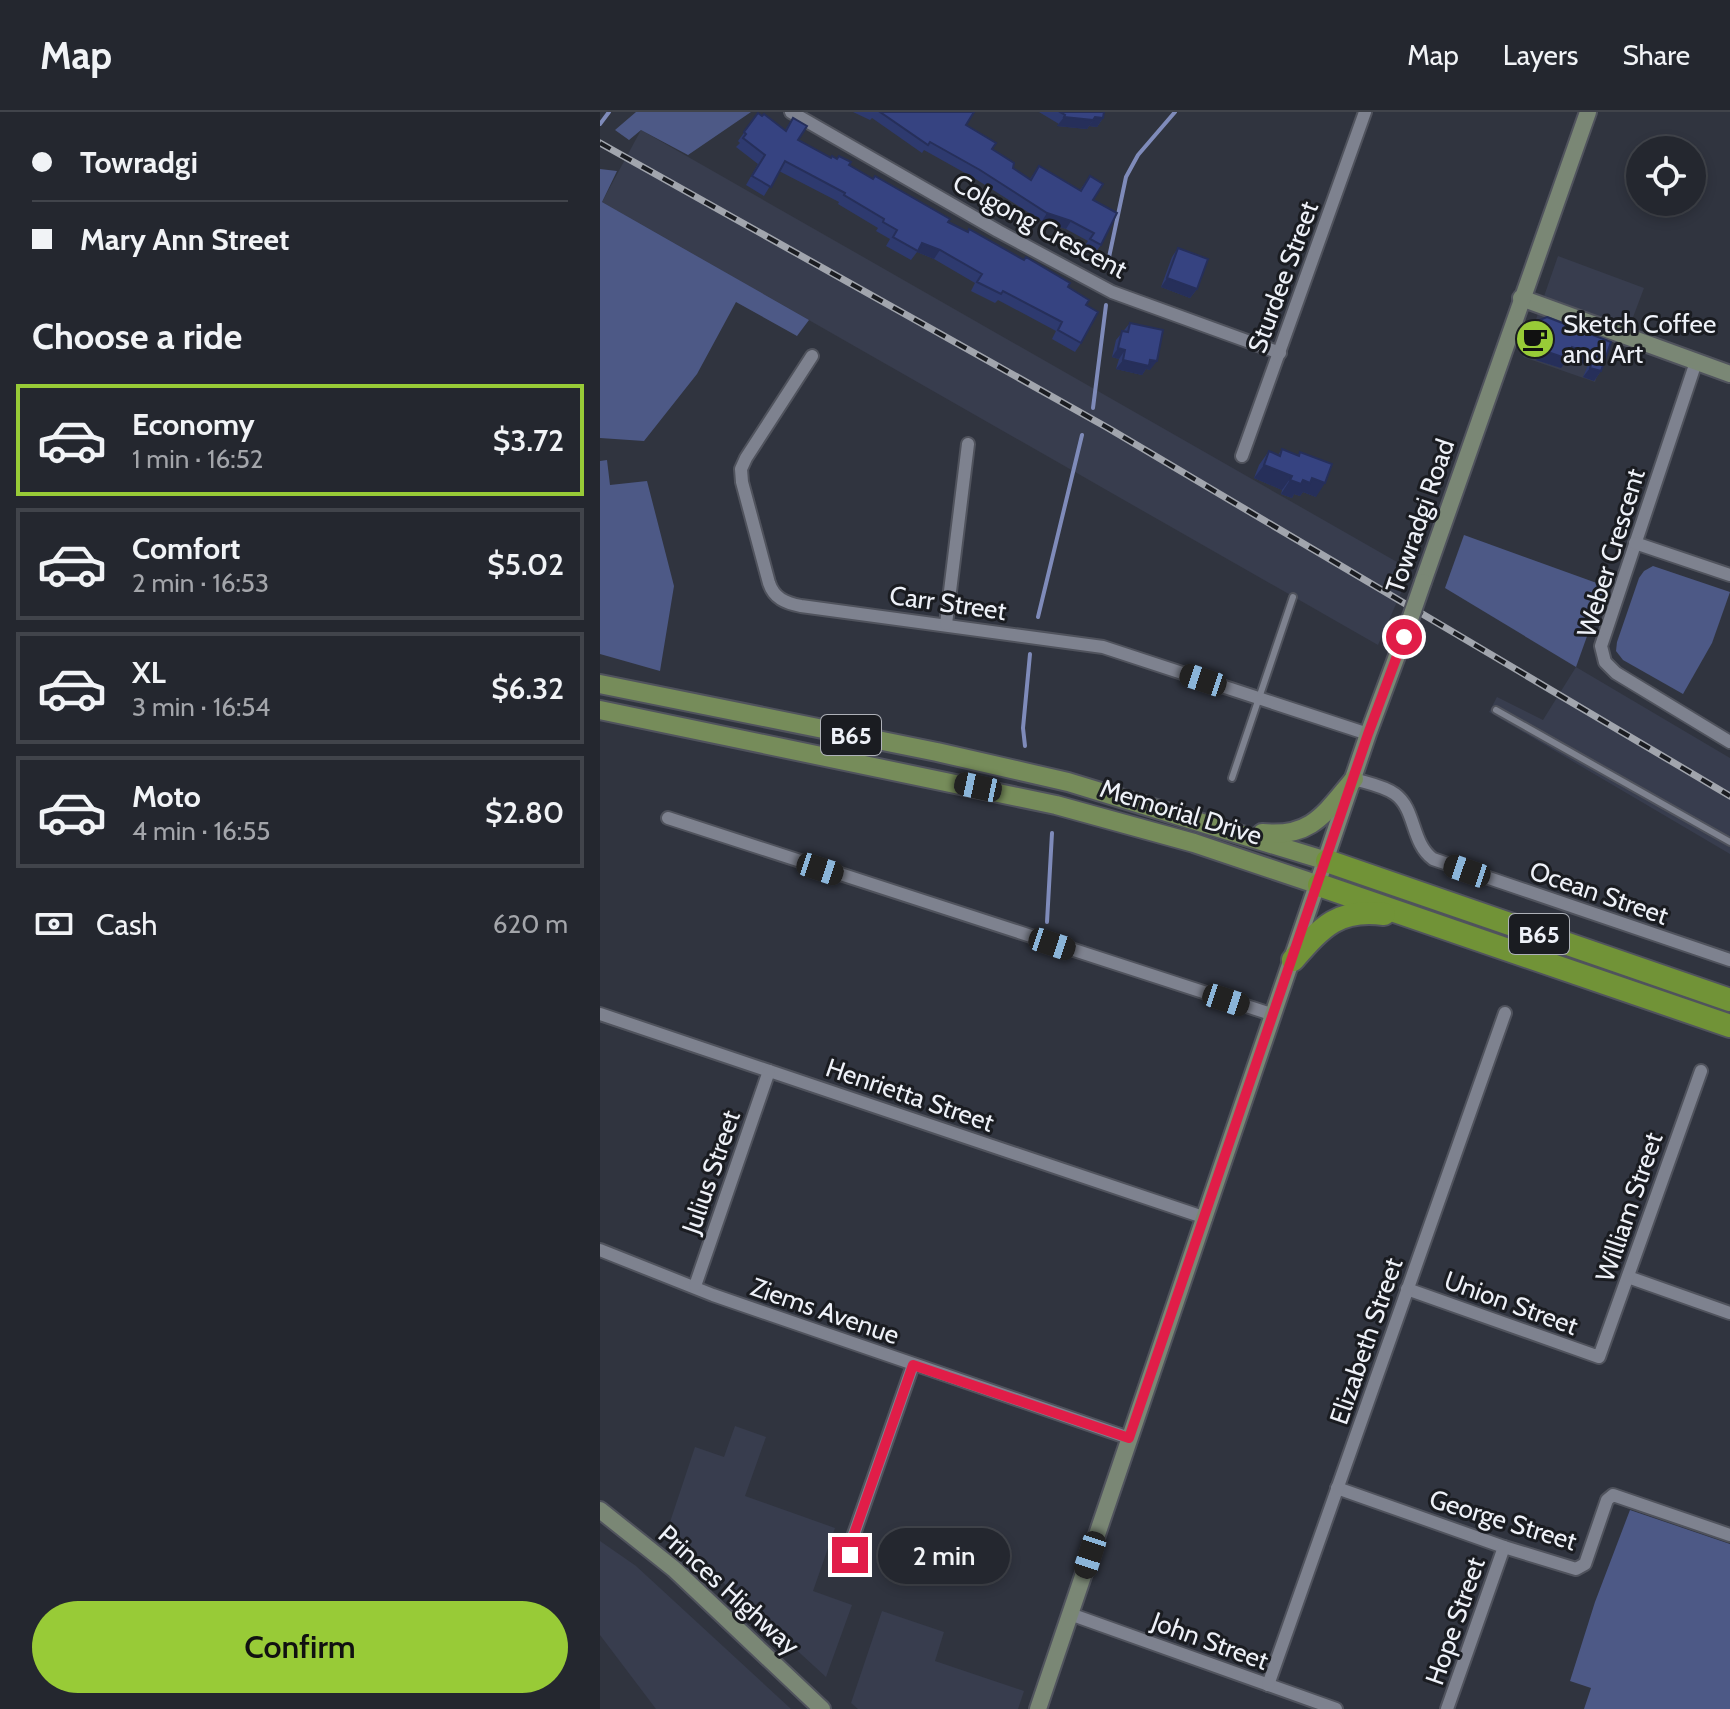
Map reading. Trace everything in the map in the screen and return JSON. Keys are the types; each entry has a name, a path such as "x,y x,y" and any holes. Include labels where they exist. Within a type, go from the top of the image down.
{"highway":[{"name":"Memorial Drive","path":"1327,861 1730,1000"},
{"name":"Memorial Drive","path":"1319,885 1730,1026"},
{"path":"1293,960 1321,929 1348,914 1375,913 1425,921"}],"main road":[{"name":"Towradgi Road","path":"1038,1709 1368,734 1587,112"},
{"path":"1521,298 1730,374"},
{"name":"Memorial Drive","path":"600,684 1013,768 1216,825 1327,861"},
{"name":"Memorial Drive","path":"600,710 906,771 1085,812 1194,843 1319,885"},
{"path":"1216,825 1276,835 1297,832 1314,824 1354,779"},
{"name":"Princes Highway","path":"600,1510 674,1569 822,1709"}],"street":[{"name":"Colgong Crescent","path":"791,112 1112,292 1280,353"},
{"name":"Sturdee Street","path":"1242,456 1365,112"},
{"name":"Carr Street","path":"812,356 741,469 771,590 781,600 793,605 1103,647 1368,734"},
{"name":"Weber Crescent","path":"1696,362 1601,646 1605,662 1616,673 1730,742"},
{"path":"946,624 968,444"},
{"path":"1635,543 1730,575"},
{"name":"Ocean Street","path":"1354,779 1386,789 1399,797 1423,850 1438,861 1730,960"},
{"path":"668,818 1274,1015"},
{"name":"Elizabeth Street","path":"1268,1685 1505,1013"},
{"name":"Henrietta Street","path":"600,1014 1206,1218"},
{"name":"Julius Street","path":"695,1286 769,1071"},
{"name":"William Street","path":"1599,1357 1701,1071"},
{"name":"Ziems Avenue","path":"600,1250 713,1295 1129,1438"},
{"path":"1628,1277 1730,1313"},
{"name":"Union Street","path":"1407,1289 1599,1357"},
{"path":"856,1567 850,1555 853,1537 913,1365"},
{"name":"George Street","path":"1337,1488 1576,1569 1585,1564 1607,1500 1613,1495 1730,1535"},
{"name":"Hope Street","path":"1447,1709 1504,1547"},
{"name":"John Street","path":"1070,1614 1336,1709"}],"lane":[{"path":"1232,778 1293,597"},
{"path":"1496,710 1730,842"}],"shaded area":[{"path":"636,112 751,112 688,155 641,130 629,140 615,130"},
{"path":"641,130 1411,570 1378,645 602,202"},
{"path":"600,169 617,171 602,202 809,320 797,336 736,302 697,374 644,441 600,438"},
{"path":"1558,256 1644,288 1632,320 1606,349 1595,382 1523,357"},
{"path":"607,460 610,485 647,481 674,586 660,671 600,654 600,461"},
{"path":"1464,535 1605,586 1576,667 1445,588"},
{"path":"1653,566 1730,592 1712,643 1683,694 1623,660 1616,651 1639,578"},
{"path":"1576,667 1730,758 1730,854 1489,712 1497,697 1543,720"},
{"path":"735,1426 766,1437 745,1496 835,1528 813,1591 852,1605 826,1677 667,1531 695,1447 724,1457"},
{"path":"1630,1510 1730,1544 1730,1709 1584,1709 1591,1688 1570,1681 1595,1602"},
{"path":"600,1541 636,1566 791,1709 656,1709 600,1635"},
{"path":"882,1611 944,1632 935,1661 1024,1691 1018,1709 858,1709 851,1703"}],"building":[{"path":"880,112 974,112 966,125 996,143 992,149 1014,163 1013,168 1031,180 1039,166 1081,191 1090,176 1103,184 1093,200 1117,213 1101,245 1090,239 1094,233 1047,213 980,170 930,142 928,145"},
{"path":"1060,112 1104,112 1103,118 1095,117 1093,120 1064,117"},
{"path":"758,113 764,114 786,131 793,118 807,126 798,140 831,158 837,159 839,156 851,162 849,165 873,179 875,176 950,219 948,222 968,232 969,229 1024,260 1026,257 1070,283 1068,287 1089,300 1086,305 1098,312 1081,343 1058,330 1062,322 1003,291 1001,294 977,282 982,274 940,250 922,243 918,251 893,237 897,230 883,222 884,219 845,193 785,161 771,187 752,176 765,155 743,138"},
{"path":"1178,248 1208,259 1197,289 1167,278"},
{"path":"1547,317 1611,342 1601,371 1590,368 1594,356 1572,347 1568,359 1542,350 1547,339 1533,335 1537,321"},
{"path":"1130,323 1163,330 1157,361 1150,360 1149,366 1123,360 1125,350 1118,348 1122,331 1128,332"},
{"path":"1282,449 1332,464 1325,483 1312,478 1310,483 1303,480 1301,484 1290,480 1292,476 1264,465 1269,451 1280,456"}],"waterway":[{"path":"600,124 609,112"},
{"path":"1108,262 1126,177 1138,155 1175,112"},
{"path":"1093,408 1106,305"},
{"path":"1038,617 1082,435"},
{"path":"1025,746 1023,728 1030,654"},
{"path":"1047,922 1052,833"}],"railway":[{"path":"600,143 1108,428 1730,796"}],"place":[{"name":"Sketch Coffee and Art","path":"1535,339"}],"route":[{"path":"850,1555 853,1537 913,1365 1129,1438 1368,734 1404,637"}]}
